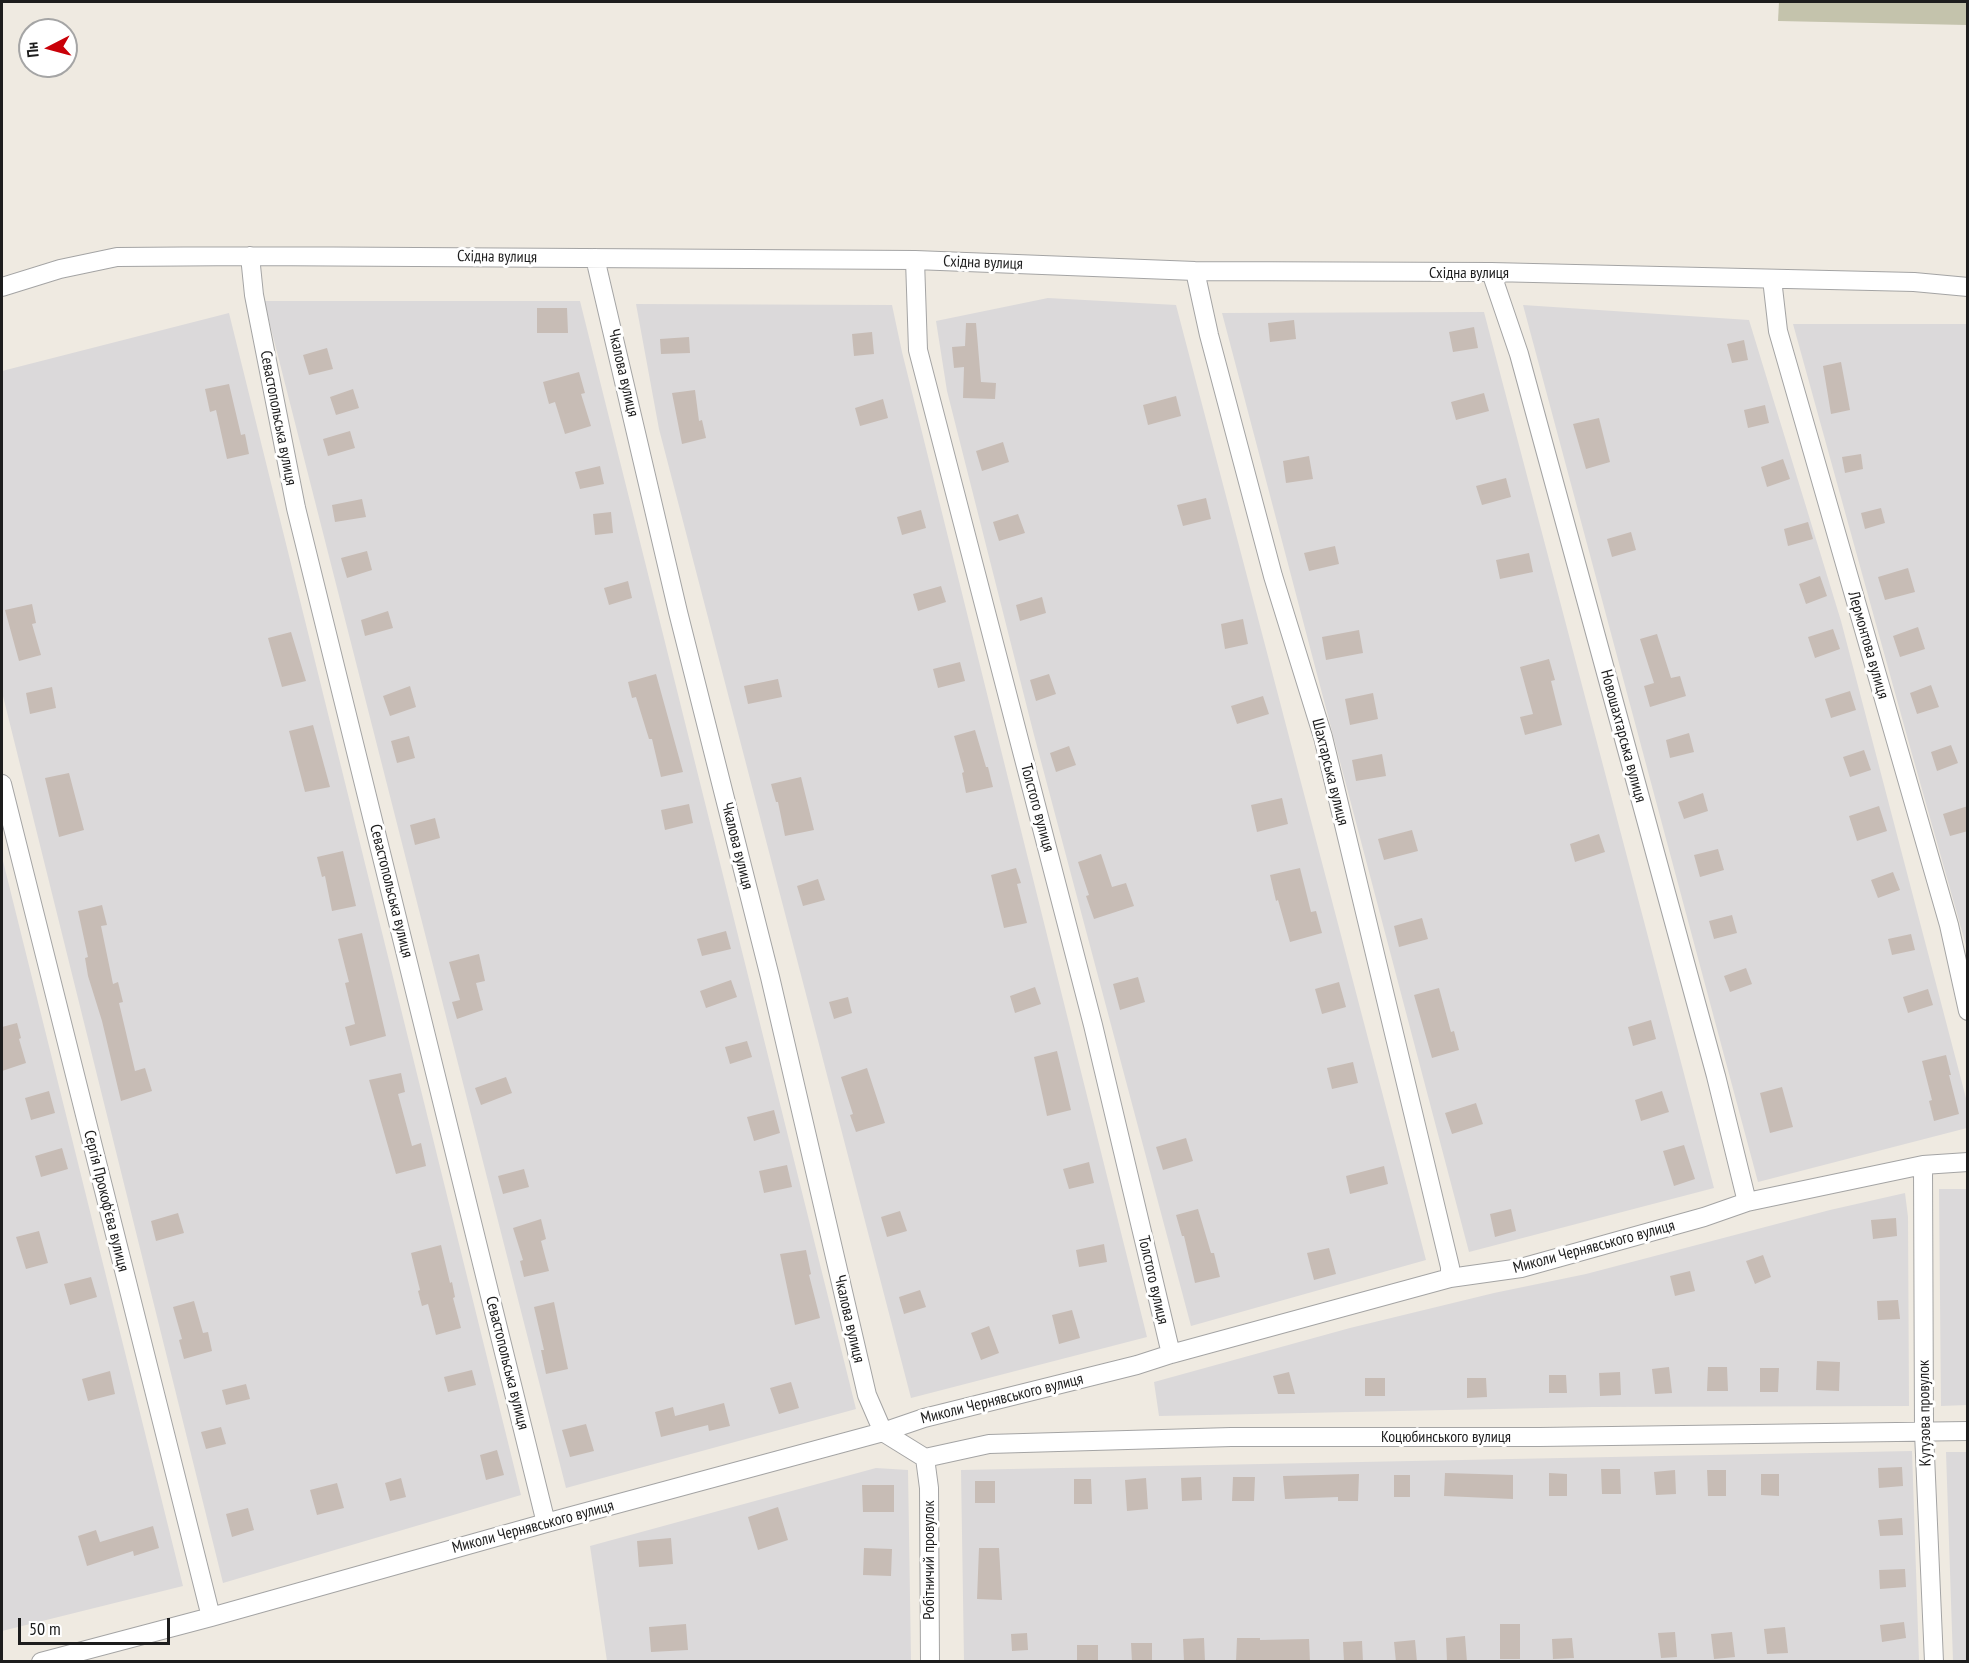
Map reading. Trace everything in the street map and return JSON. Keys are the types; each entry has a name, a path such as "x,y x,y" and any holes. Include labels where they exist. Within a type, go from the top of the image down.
{"street":[{"name":"Східна вулиця","path":"2,287 60,269 117,257 250,256 915,260 1195,271 1491,272 1914,282 1968,287"},
{"name":"Севастопольська вулиця","path":"250,256 254,295 296,508 546,1523"},
{"name":"Чкалова вулиця","path":"595,258 678,612 771,977 867,1395 883,1432"},
{"name":"Толстого вулиця","path":"915,260 918,350 1094,1025 1171,1354"},
{"name":"Шахтарська вулиця","path":"1195,271 1209,335 1273,576 1323,736 1450,1267 1450,1278"},
{"name":"Новошахтарська вулиця","path":"1491,272 1519,354 1716,1076 1747,1202"},
{"name":"Лермонтова вулиця","path":"1772,279 1778,331 1949,925 1968,1011"},
{"name":"Сергія Прокоф'єва вулиця","path":"2,784 211,1617"},
{"name":"Миколи Чернявського вулиця","path":"41,1662 883,1432 924,1418 1137,1365 1450,1278 1521,1268 1704,1217 1747,1202 1923,1165 1968,1162"},
{"name":"Кутузова провулок","path":"1923,1165 1924,1432 1934,1662"},
{"name":"Коцюбинського вулиця","path":"925,1458 989,1444 1220,1437 1540,1437 1968,1431"},
{"path":"883,1432 925,1458"},
{"name":"Робітничий провулок","path":"925,1458 929,1488 930,1662"}],"shaded area":[{"path":"1779,2 1967,2 1967,25 1778,21"},
{"path":"1048,298 1176,305 1426,1260 1191,1326 1034,735 947,391 936,321"},
{"path":"264,301 580,301 856,1409 566,1488"},
{"path":"636,304 892,305 1147,1337 911,1398 659,429"},
{"path":"1523,305 1749,320 1841,621 1967,1102 1967,1128 1758,1182"},
{"path":"1484,312 1714,1188 1469,1252 1222,313"},
{"path":"229,313 521,1495 223,1583 2,692 2,371"},
{"path":"1793,324 1967,324 1967,949 1910,747"},
{"path":"2,857 183,1586 2,1631"},
{"path":"1939,1189 1967,1189 1967,1405 1941,1406"},
{"path":"1905,1193 1908,1217 1909,1406 1592,1407 1159,1416 1154,1382 1350,1328 1494,1293 1586,1274 1830,1210"},
{"path":"1912,1451 1919,1661 964,1661 961,1470"},
{"path":"1946,1452 1967,1452 1967,1661 1953,1661"},
{"path":"876,1468 908,1470 911,1661 607,1661 590,1546"}],"building":[{"path":"537,308 567,308 568,333 537,333"},
{"path":"1294,320 1296,339 1270,342 1268,323"},
{"path":"966,323 976,323 981,382 996,383 995,399 963,398 964,367 954,368 952,347 965,346"},
{"path":"1474,327 1478,348 1453,352 1449,332"},
{"path":"872,332 874,354 854,356 852,334"},
{"path":"689,337 690,353 661,354 660,339"},
{"path":"1744,340 1748,360 1732,363 1727,344"},
{"path":"327,348 333,369 309,375 303,355"},
{"path":"1841,362 1850,410 1831,414 1823,366"},
{"path":"579,372 585,393 581,394 591,426 565,434 555,402 549,404 543,382"},
{"path":"229,384 241,435 245,434 249,454 227,459 216,410 210,412 205,389"},
{"path":"353,389 359,408 336,415 330,397"},
{"path":"695,390 699,421 702,420 706,438 682,444 672,393"},
{"path":"1484,393 1489,411 1456,420 1451,402"},
{"path":"1176,396 1181,416 1148,425 1143,405"},
{"path":"883,399 888,418 860,426 855,408"},
{"path":"1765,405 1769,423 1748,428 1744,410"},
{"path":"1599,418 1610,462 1586,469 1573,424"},
{"path":"350,431 355,448 328,456 323,439"},
{"path":"1003,442 1009,462 982,471 976,451"},
{"path":"1861,454 1863,469 1845,473 1842,457"},
{"path":"1309,456 1313,479 1286,483 1283,461"},
{"path":"1783,459 1790,479 1767,487 1761,467"},
{"path":"600,466 604,484 580,489 575,472"},
{"path":"1506,478 1511,497 1482,505 1476,486"},
{"path":"1206,498 1211,519 1183,526 1177,505"},
{"path":"362,499 366,517 335,522 332,505"},
{"path":"1881,508 1885,523 1865,529 1861,513"},
{"path":"921,510 926,528 902,535 897,517"},
{"path":"611,512 613,533 595,535 593,514"},
{"path":"1018,514 1025,533 999,541 993,522"},
{"path":"1808,522 1813,539 1788,546 1784,529"},
{"path":"1631,532 1636,550 1612,557 1607,539"},
{"path":"1335,546 1339,564 1309,571 1304,553"},
{"path":"367,551 372,570 347,578 341,558"},
{"path":"1529,553 1533,572 1500,579 1496,560"},
{"path":"1908,568 1915,592 1885,600 1878,577"},
{"path":"1820,576 1827,596 1806,604 1799,584"},
{"path":"628,581 632,598 609,605 604,588"},
{"path":"941,586 946,602 918,611 913,594"},
{"path":"1042,597 1046,613 1020,621 1016,605"},
{"path":"32,604 36,623 32,624 41,655 19,661 5,610"},
{"path":"388,611 393,628 365,636 361,620"},
{"path":"1243,619 1248,644 1225,649 1221,624"},
{"path":"1918,627 1925,649 1900,657 1893,636"},
{"path":"1833,629 1840,649 1815,658 1808,637"},
{"path":"1359,630 1363,653 1326,660 1322,637"},
{"path":"291,632 306,681 282,687 268,638"},
{"path":"1657,634 1671,678 1680,676 1686,696 1650,707 1644,686 1654,683 1640,639"},
{"path":"1549,659 1555,680 1551,681 1562,725 1525,735 1520,717 1533,714 1520,667"},
{"path":"960,662 965,681 938,688 933,669"},
{"path":"656,674 683,772 661,777 652,739 649,739 636,697 632,698 628,682"},
{"path":"1049,674 1056,694 1036,701 1030,680"},
{"path":"778,679 782,697 748,704 744,686"},
{"path":"1931,685 1939,707 1917,714 1910,693"},
{"path":"410,686 416,707 390,716 383,696"},
{"path":"52,687 56,708 30,714 26,693"},
{"path":"1850,691 1856,710 1831,718 1825,699"},
{"path":"1373,693 1378,719 1350,725 1345,699"},
{"path":"1263,696 1269,714 1237,724 1231,706"},
{"path":"313,725 330,787 305,792 289,731"},
{"path":"975,730 993,787 966,793 962,773 964,772 954,736"},
{"path":"1689,733 1694,752 1670,758 1666,740"},
{"path":"409,736 415,758 397,763 391,741"},
{"path":"1951,745 1958,763 1937,771 1931,752"},
{"path":"1069,746 1076,765 1056,772 1050,753"},
{"path":"1864,750 1871,770 1850,777 1843,757"},
{"path":"1382,754 1386,776 1356,781 1352,760"},
{"path":"69,773 84,830 59,837 45,778"},
{"path":"801,777 814,830 785,836 778,802 776,802 771,784"},
{"path":"1703,793 1708,811 1684,819 1678,802"},
{"path":"1282,798 1288,824 1257,832 1251,805"},
{"path":"689,804 693,823 665,830 661,810"},
{"path":"1879,806 1887,831 1857,841 1849,816"},
{"path":"1968,806 1968,831 1950,836 1943,814"},
{"path":"435,818 440,838 415,845 410,825"},
{"path":"1412,830 1418,851 1384,860 1378,839"},
{"path":"1599,834 1605,852 1575,862 1570,844"},
{"path":"1718,849 1724,870 1700,877 1694,855"},
{"path":"343,851 356,906 332,911 325,876 322,877 317,857"},
{"path":"1101,854 1112,887 1126,883 1134,906 1094,919 1078,862"},
{"path":"1016,868 1021,883 1017,884 1027,923 1004,928 991,875"},
{"path":"1300,868 1311,912 1316,911 1322,933 1290,942 1270,875"},
{"path":"1893,872 1900,890 1878,898 1871,880"},
{"path":"818,879 825,900 803,906 797,886"},
{"path":"102,905 107,925 101,926 113,984 118,982 123,1002 119,1003 135,1071 145,1068 152,1091 121,1101 102,1021 88,976 85,958 88,957 78,911"},
{"path":"1732,915 1737,933 1714,939 1709,921"},
{"path":"1422,918 1428,939 1399,947 1394,926"},
{"path":"726,931 731,949 702,956 697,939"},
{"path":"362,933 386,1036 350,1046 345,1027 355,1024 345,983 349,982 338,939"},
{"path":"1911,934 1915,950 1892,955 1888,939"},
{"path":"479,954 485,981 476,983 483,1010 457,1019 452,1002 460,1000 449,962"},
{"path":"1746,968 1752,984 1730,992 1724,976"},
{"path":"1138,977 1145,1002 1120,1010 1113,984"},
{"path":"731,980 737,997 706,1008 700,991"},
{"path":"1339,982 1346,1007 1322,1014 1315,989"},
{"path":"1035,987 1041,1004 1015,1013 1010,996"},
{"path":"1439,988 1451,1032 1454,1031 1459,1050 1432,1058 1414,995"},
{"path":"1928,989 1933,1005 1908,1013 1903,997"},
{"path":"848,997 852,1013 834,1019 829,1002"},
{"path":"1651,1020 1656,1039 1633,1046 1628,1027"},
{"path":"17,1023 26,1063 2,1071 2,1027"},
{"path":"747,1041 752,1057 730,1064 725,1047"},
{"path":"1057,1051 1071,1110 1047,1116 1034,1057"},
{"path":"1946,1055 1959,1114 1934,1121 1929,1101 1932,1100 1922,1061"},
{"path":"1353,1062 1358,1083 1332,1089 1327,1068"},
{"path":"867,1068 885,1123 856,1132 850,1115 853,1114 841,1077"},
{"path":"401,1073 405,1092 398,1094 412,1146 421,1143 426,1166 396,1174 369,1080"},
{"path":"506,1077 512,1093 481,1105 475,1088"},
{"path":"1782,1087 1793,1127 1770,1133 1760,1093"},
{"path":"49,1091 55,1113 31,1120 25,1098"},
{"path":"1662,1091 1669,1112 1641,1121 1635,1100"},
{"path":"1476,1103 1483,1124 1452,1134 1445,1113"},
{"path":"774,1110 780,1133 754,1141 747,1117"},
{"path":"1186,1138 1193,1161 1163,1170 1156,1147"},
{"path":"1684,1145 1695,1179 1674,1186 1663,1151"},
{"path":"62,1148 68,1169 41,1177 35,1156"},
{"path":"1089,1162 1094,1183 1069,1189 1063,1169"},
{"path":"787,1165 792,1187 764,1193 759,1171"},
{"path":"1384,1166 1388,1184 1350,1194 1346,1176"},
{"path":"524,1169 529,1187 503,1194 498,1176"},
{"path":"1198,1209 1220,1277 1195,1283 1184,1236 1182,1236 1176,1215"},
{"path":"1511,1209 1516,1231 1495,1237 1490,1214"},
{"path":"900,1211 907,1231 887,1237 881,1217"},
{"path":"178,1213 184,1233 156,1241 151,1221"},
{"path":"1896,1218 1897,1236 1873,1239 1871,1220"},
{"path":"541,1219 546,1239 541,1241 549,1271 524,1277 520,1261 523,1260 513,1228"},
{"path":"39,1231 48,1263 26,1269 16,1237"},
{"path":"1104,1244 1107,1262 1079,1267 1076,1250"},
{"path":"441,1245 450,1283 452,1282 455,1297 453,1298 461,1328 436,1335 428,1304 422,1306 411,1253"},
{"path":"1329,1248 1336,1274 1314,1280 1307,1253"},
{"path":"806,1250 811,1274 809,1275 820,1318 795,1325 780,1254"},
{"path":"1763,1255 1771,1277 1755,1284 1746,1261"},
{"path":"1690,1271 1695,1291 1675,1296 1670,1276"},
{"path":"91,1277 97,1297 70,1305 64,1284"},
{"path":"920,1290 926,1307 904,1314 899,1297"},
{"path":"1898,1300 1900,1319 1878,1320 1877,1301"},
{"path":"194,1301 203,1333 208,1332 212,1351 184,1359 179,1340 182,1339 173,1307"},
{"path":"554,1302 568,1369 546,1374 541,1350 544,1350 534,1307"},
{"path":"1072,1310 1080,1338 1059,1344 1052,1315"},
{"path":"989,1326 999,1353 981,1360 971,1333"},
{"path":"1817,1361 1840,1362 1839,1391 1816,1390"},
{"path":"1669,1367 1672,1393 1655,1394 1652,1369"},
{"path":"1708,1367 1727,1367 1728,1391 1707,1391"},
{"path":"1760,1368 1779,1368 1778,1392 1760,1392"},
{"path":"472,1370 476,1385 448,1392 444,1377"},
{"path":"110,1371 115,1394 88,1401 82,1379"},
{"path":"1289,1372 1295,1394 1278,1394 1273,1376"},
{"path":"1620,1372 1621,1395 1600,1396 1599,1373"},
{"path":"1549,1375 1566,1375 1567,1393 1549,1393"},
{"path":"1365,1378 1385,1378 1385,1396 1365,1396"},
{"path":"1467,1378 1486,1378 1487,1397 1467,1398"},
{"path":"791,1382 799,1408 779,1414 770,1388"},
{"path":"246,1384 250,1399 226,1405 222,1390"},
{"path":"724,1403 730,1426 709,1431 708,1425 661,1437 655,1412 673,1407 675,1416"},
{"path":"586,1424 594,1451 570,1457 562,1430"},
{"path":"221,1427 226,1444 206,1449 201,1432"},
{"path":"497,1450 504,1475 486,1480 480,1455"},
{"path":"1902,1467 1903,1486 1879,1488 1878,1468"},
{"path":"1601,1469 1620,1469 1621,1494 1602,1494"},
{"path":"1675,1470 1676,1494 1656,1495 1654,1472"},
{"path":"1707,1470 1726,1470 1726,1496 1708,1496"},
{"path":"1445,1473 1513,1475 1513,1499 1444,1496"},
{"path":"1549,1473 1567,1474 1567,1496 1549,1496"},
{"path":"1359,1474 1358,1501 1338,1501 1338,1497 1285,1499 1283,1476"},
{"path":"1761,1474 1779,1474 1779,1496 1761,1495"},
{"path":"1394,1475 1410,1475 1410,1497 1394,1497"},
{"path":"1201,1477 1202,1500 1182,1501 1181,1478"},
{"path":"1233,1477 1255,1477 1254,1501 1232,1501"},
{"path":"401,1478 406,1497 390,1501 385,1483"},
{"path":"1146,1478 1148,1509 1127,1511 1125,1480"},
{"path":"1074,1479 1091,1479 1092,1504 1074,1504"},
{"path":"975,1481 995,1481 995,1503 975,1503"},
{"path":"337,1483 344,1508 317,1515 310,1490"},
{"path":"862,1485 894,1485 894,1512 863,1512"},
{"path":"778,1507 788,1540 758,1550 748,1517"},
{"path":"248,1508 254,1530 232,1537 226,1514"},
{"path":"1902,1518 1903,1535 1880,1536 1878,1520"},
{"path":"153,1526 159,1548 134,1556 133,1551 87,1566 78,1536 96,1530 100,1542"},
{"path":"671,1538 673,1564 639,1567 637,1541"},
{"path":"864,1548 892,1549 891,1576 863,1575"},
{"path":"979,1548 999,1548 1002,1600 977,1599"},
{"path":"1905,1569 1906,1587 1880,1589 1879,1570"},
{"path":"1904,1622 1906,1638 1882,1642 1880,1625"},
{"path":"686,1624 688,1650 651,1652 649,1627"},
{"path":"1500,1624 1520,1624 1520,1659 1500,1659"},
{"path":"1785,1627 1788,1653 1767,1654 1764,1629"},
{"path":"1675,1632 1677,1657 1661,1658 1658,1633"},
{"path":"1732,1632 1735,1657 1714,1659 1711,1634"},
{"path":"1027,1633 1028,1650 1012,1651 1011,1634"},
{"path":"1465,1636 1467,1662 1447,1662 1446,1638"},
{"path":"1204,1638 1205,1662 1184,1662 1183,1639"},
{"path":"1237,1638 1309,1639 1310,1662 1236,1662"},
{"path":"1572,1638 1574,1658 1553,1659 1552,1639"},
{"path":"1415,1640 1417,1662 1396,1662 1394,1642"},
{"path":"1362,1641 1363,1662 1344,1662 1343,1642"},
{"path":"1131,1643 1152,1643 1152,1662 1132,1662"},
{"path":"1077,1645 1098,1645 1098,1662 1077,1662"}]}
